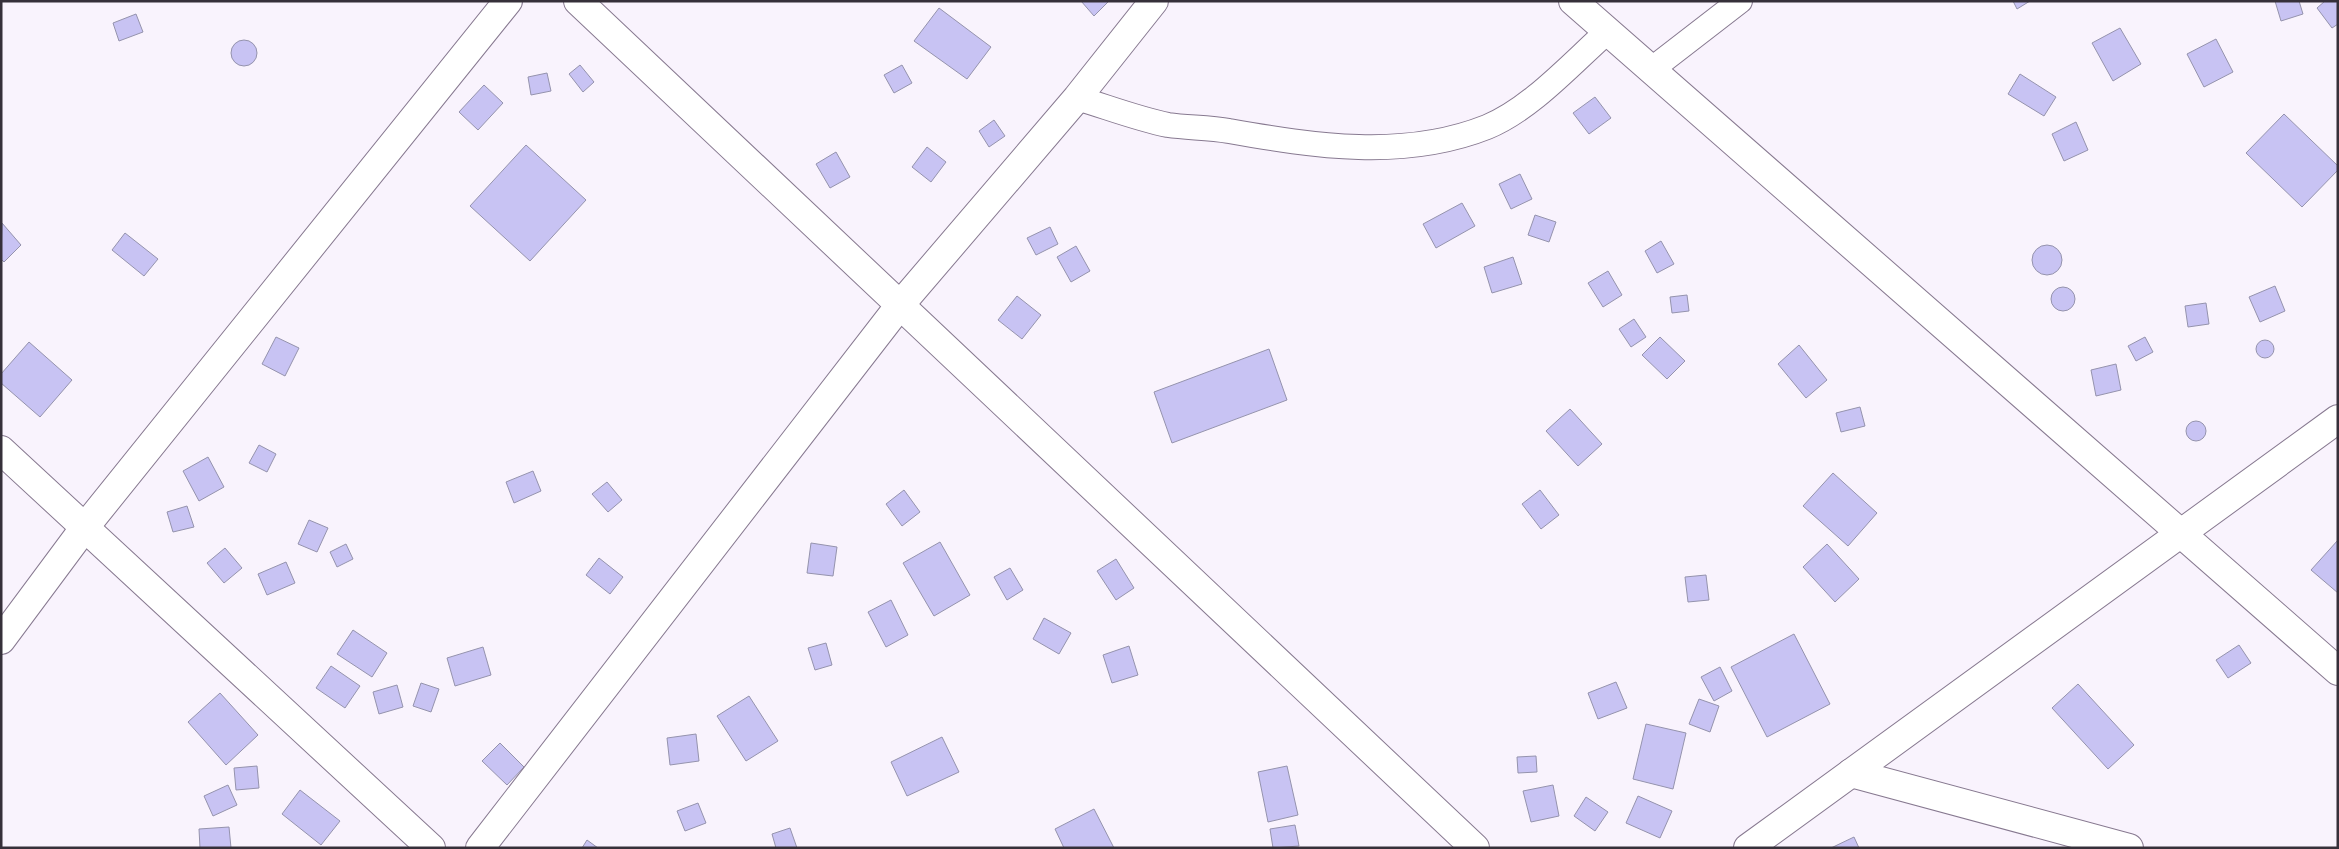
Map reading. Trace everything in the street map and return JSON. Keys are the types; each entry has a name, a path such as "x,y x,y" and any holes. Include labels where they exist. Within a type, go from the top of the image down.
{"street":[{"path":"1,640 85,527 508,1"},
{"path":"578,1 1475,848"},
{"path":"480,848 900,305 1077,98 1154,1"},
{"path":"1574,1 2182,532 2338,671"},
{"path":"1748,848 2338,419"},
{"path":"1,450 431,848"},
{"path":"1851,773 2129,848"}],"lane":[{"path":"1652,69 1740,1"},
{"path":"1077,98 1168,124 1223,130 1288,141 1363,148 1429,144 1487,127 1526,104 1608,31"}],"building":[{"path":"1081,1 1109,1 1094,16"},
{"path":"2013,1 2030,1 2017,9"},
{"path":"2275,1 2299,1 2303,14 2281,21"},
{"path":"2325,1 2338,1 2338,24 2332,28 2317,8"},
{"path":"939,8 991,47 967,79 914,41"},
{"path":"136,14 143,32 119,41 113,23"},
{"path":"2120,28 2141,64 2113,81 2092,43"},
{"path":"2216,39 2233,72 2204,87 2187,54"},
{"path":"244,40 253,44 257,53 253,62 244,66 235,62 231,53 235,44"},
{"path":"580,65 594,82 583,92 569,74"},
{"path":"902,65 912,83 894,93 884,75"},
{"path":"547,73 551,91 531,95 528,77"},
{"path":"2020,74 2056,97 2044,116 2008,94"},
{"path":"484,85 503,103 478,130 459,112"},
{"path":"1595,97 1611,118 1589,134 1573,113"},
{"path":"2284,114 2338,166 2338,170 2302,207 2246,153"},
{"path":"994,120 1005,136 989,147 979,131"},
{"path":"2076,122 2088,150 2064,161 2052,134"},
{"path":"526,145 586,200 530,261 470,206"},
{"path":"927,147 946,162 931,182 912,167"},
{"path":"836,152 850,177 830,188 816,164"},
{"path":"1520,174 1532,199 1511,209 1499,184"},
{"path":"1462,203 1475,226 1436,248 1423,224"},
{"path":"1535,215 1556,222 1549,242 1528,235"},
{"path":"2,223 21,245 4,262 1,259"},
{"path":"1050,227 1058,244 1036,255 1027,238"},
{"path":"125,233 158,259 144,276 112,250"},
{"path":"1661,241 1674,264 1657,273 1645,251"},
{"path":"2047,245 2053,246 2061,254 2061,266 2053,274 2047,275 2041,274 2033,266 2032,260 2033,254 2041,246"},
{"path":"1076,246 1090,271 1071,282 1057,257"},
{"path":"1513,257 1522,284 1492,293 1484,267"},
{"path":"1608,271 1622,295 1603,307 1588,283"},
{"path":"2275,286 2285,311 2260,322 2249,297"},
{"path":"2063,287 2071,291 2075,299 2071,307 2063,311 2055,307 2051,299 2055,291"},
{"path":"1687,295 1689,311 1672,313 1670,297"},
{"path":"1017,296 1041,315 1022,339 998,320"},
{"path":"2206,303 2209,324 2188,327 2185,306"},
{"path":"1634,319 1646,337 1631,347 1619,329"},
{"path":"276,337 299,348 285,376 262,364"},
{"path":"1660,337 1685,361 1667,379 1642,355"},
{"path":"2145,337 2153,352 2136,361 2128,346"},
{"path":"2265,340 2271,343 2274,349 2271,355 2265,358 2259,355 2256,349 2259,343"},
{"path":"29,342 72,380 40,417 1,383 1,374"},
{"path":"1799,345 1827,380 1806,398 1778,364"},
{"path":"1269,349 1287,400 1172,443 1154,392"},
{"path":"2116,364 2121,390 2096,396 2091,370"},
{"path":"1860,407 1865,426 1841,432 1836,413"},
{"path":"1570,409 1602,444 1578,466 1546,431"},
{"path":"2196,421 2203,424 2206,431 2203,438 2196,441 2189,438 2186,431 2189,424"},
{"path":"259,445 276,454 267,472 249,463"},
{"path":"208,457 224,487 199,501 183,471"},
{"path":"533,471 541,491 514,503 506,482"},
{"path":"1833,473 1877,513 1848,546 1803,506"},
{"path":"607,482 622,500 608,512 592,494"},
{"path":"904,490 920,512 902,526 886,504"},
{"path":"1540,490 1559,515 1541,529 1522,504"},
{"path":"187,506 194,527 173,532 167,512"},
{"path":"309,520 328,528 317,552 298,544"},
{"path":"2338,540 2338,593 2311,570"},
{"path":"940,542 970,595 934,616 903,563"},
{"path":"811,543 837,547 833,576 807,573"},
{"path":"346,544 353,559 337,567 330,552"},
{"path":"1827,544 1859,579 1835,602 1803,567"},
{"path":"225,548 242,568 224,583 207,563"},
{"path":"599,558 623,577 610,594 586,575"},
{"path":"1116,559 1134,588 1116,600 1097,571"},
{"path":"286,562 295,583 267,595 258,574"},
{"path":"1010,568 1023,590 1007,600 994,577"},
{"path":"1706,575 1709,600 1688,602 1685,577"},
{"path":"891,600 908,635 886,647 868,612"},
{"path":"1044,618 1071,633 1059,654 1033,639"},
{"path":"353,630 387,653 372,677 337,654"},
{"path":"1794,634 1830,704 1767,737 1731,667"},
{"path":"826,643 832,665 815,670 808,648"},
{"path":"2239,645 2251,663 2228,678 2216,660"},
{"path":"1129,646 1138,675 1112,683 1103,655"},
{"path":"483,647 491,675 455,686 447,658"},
{"path":"331,666 360,686 345,708 316,688"},
{"path":"1720,667 1732,691 1714,701 1701,677"},
{"path":"1616,682 1627,708 1598,719 1588,693"},
{"path":"421,683 439,689 431,712 413,706"},
{"path":"2078,684 2134,745 2108,769 2052,708"},
{"path":"397,685 403,707 379,714 373,692"},
{"path":"220,693 258,735 226,765 188,722"},
{"path":"749,696 778,741 746,761 717,716"},
{"path":"1699,699 1719,706 1710,732 1689,724"},
{"path":"1646,724 1686,733 1673,789 1633,779"},
{"path":"696,734 699,761 670,765 667,738"},
{"path":"942,737 959,772 907,796 891,762"},
{"path":"500,743 524,767 507,785 482,761"},
{"path":"1536,756 1537,772 1518,773 1517,757"},
{"path":"257,766 259,788 236,790 234,768"},
{"path":"1287,766 1298,815 1268,822 1258,772"},
{"path":"228,785 237,805 213,816 204,796"},
{"path":"1553,785 1559,816 1531,822 1523,791"},
{"path":"300,790 340,821 321,845 282,814"},
{"path":"1638,796 1672,811 1660,838 1626,823"},
{"path":"1586,797 1608,812 1595,831 1574,816"},
{"path":"698,803 706,823 685,831 677,811"},
{"path":"1094,809 1114,848 1064,848 1055,829"},
{"path":"1295,825 1299,846 1273,848 1270,829"},
{"path":"229,827 231,848 200,848 199,829"},
{"path":"790,828 797,848 776,848 772,834"},
{"path":"1854,837 1859,848 1831,848"},
{"path":"587,840 598,848 582,848"}]}
